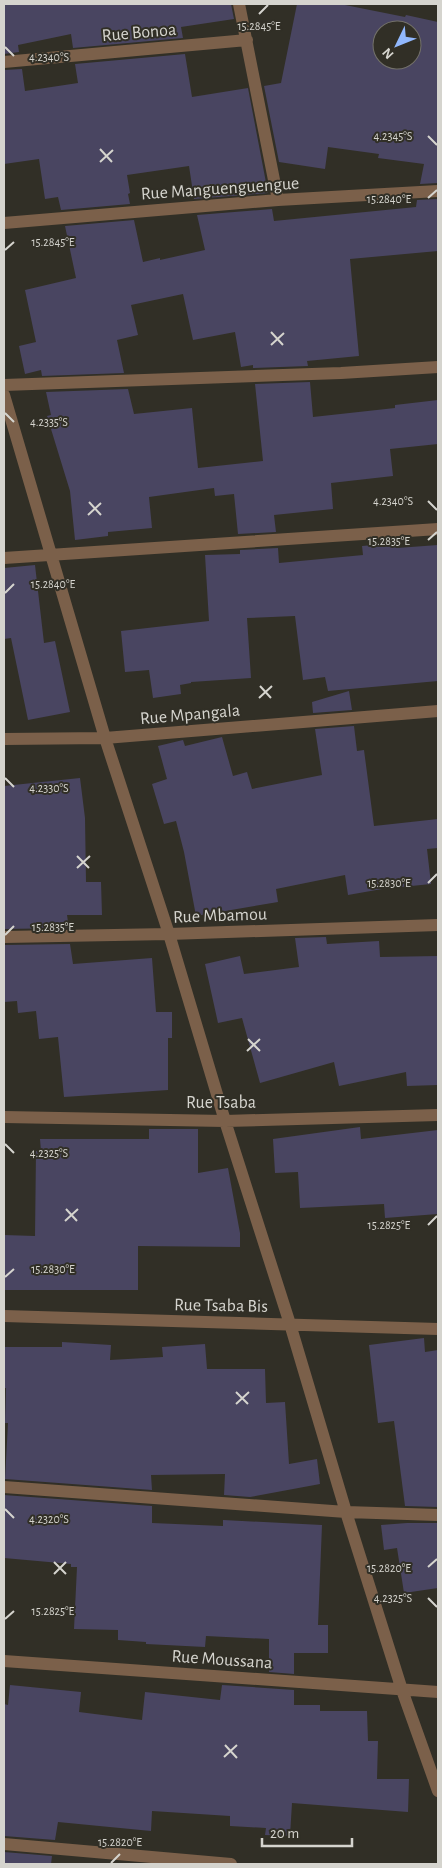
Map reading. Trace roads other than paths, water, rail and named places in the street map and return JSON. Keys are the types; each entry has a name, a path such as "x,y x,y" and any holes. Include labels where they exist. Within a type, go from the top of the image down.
{"street":[{"path":"239,4 278,200"},
{"name":"Rue Bonoa","path":"4,62 247,40"},
{"name":"Rue Manguenguengue","path":"4,223 278,200 438,191"},
{"path":"4,385 341,373 438,367"},
{"path":"4,395 105,738 169,934 225,1121 290,1324 402,1690 438,1791"},
{"path":"4,558 438,529"},
{"name":"Rue Mpangala","path":"4,739 105,738 438,711"},
{"name":"Rue Mbamou","path":"4,937 169,934 438,925"},
{"name":"Rue Tsaba","path":"4,1117 225,1121 438,1115"},
{"name":"Rue Tsaba Bis","path":"4,1316 438,1329"},
{"path":"4,1487 346,1512 438,1516"},
{"name":"Rue Moussana","path":"4,1661 438,1692"},
{"path":"4,1844 231,1864"}]}
